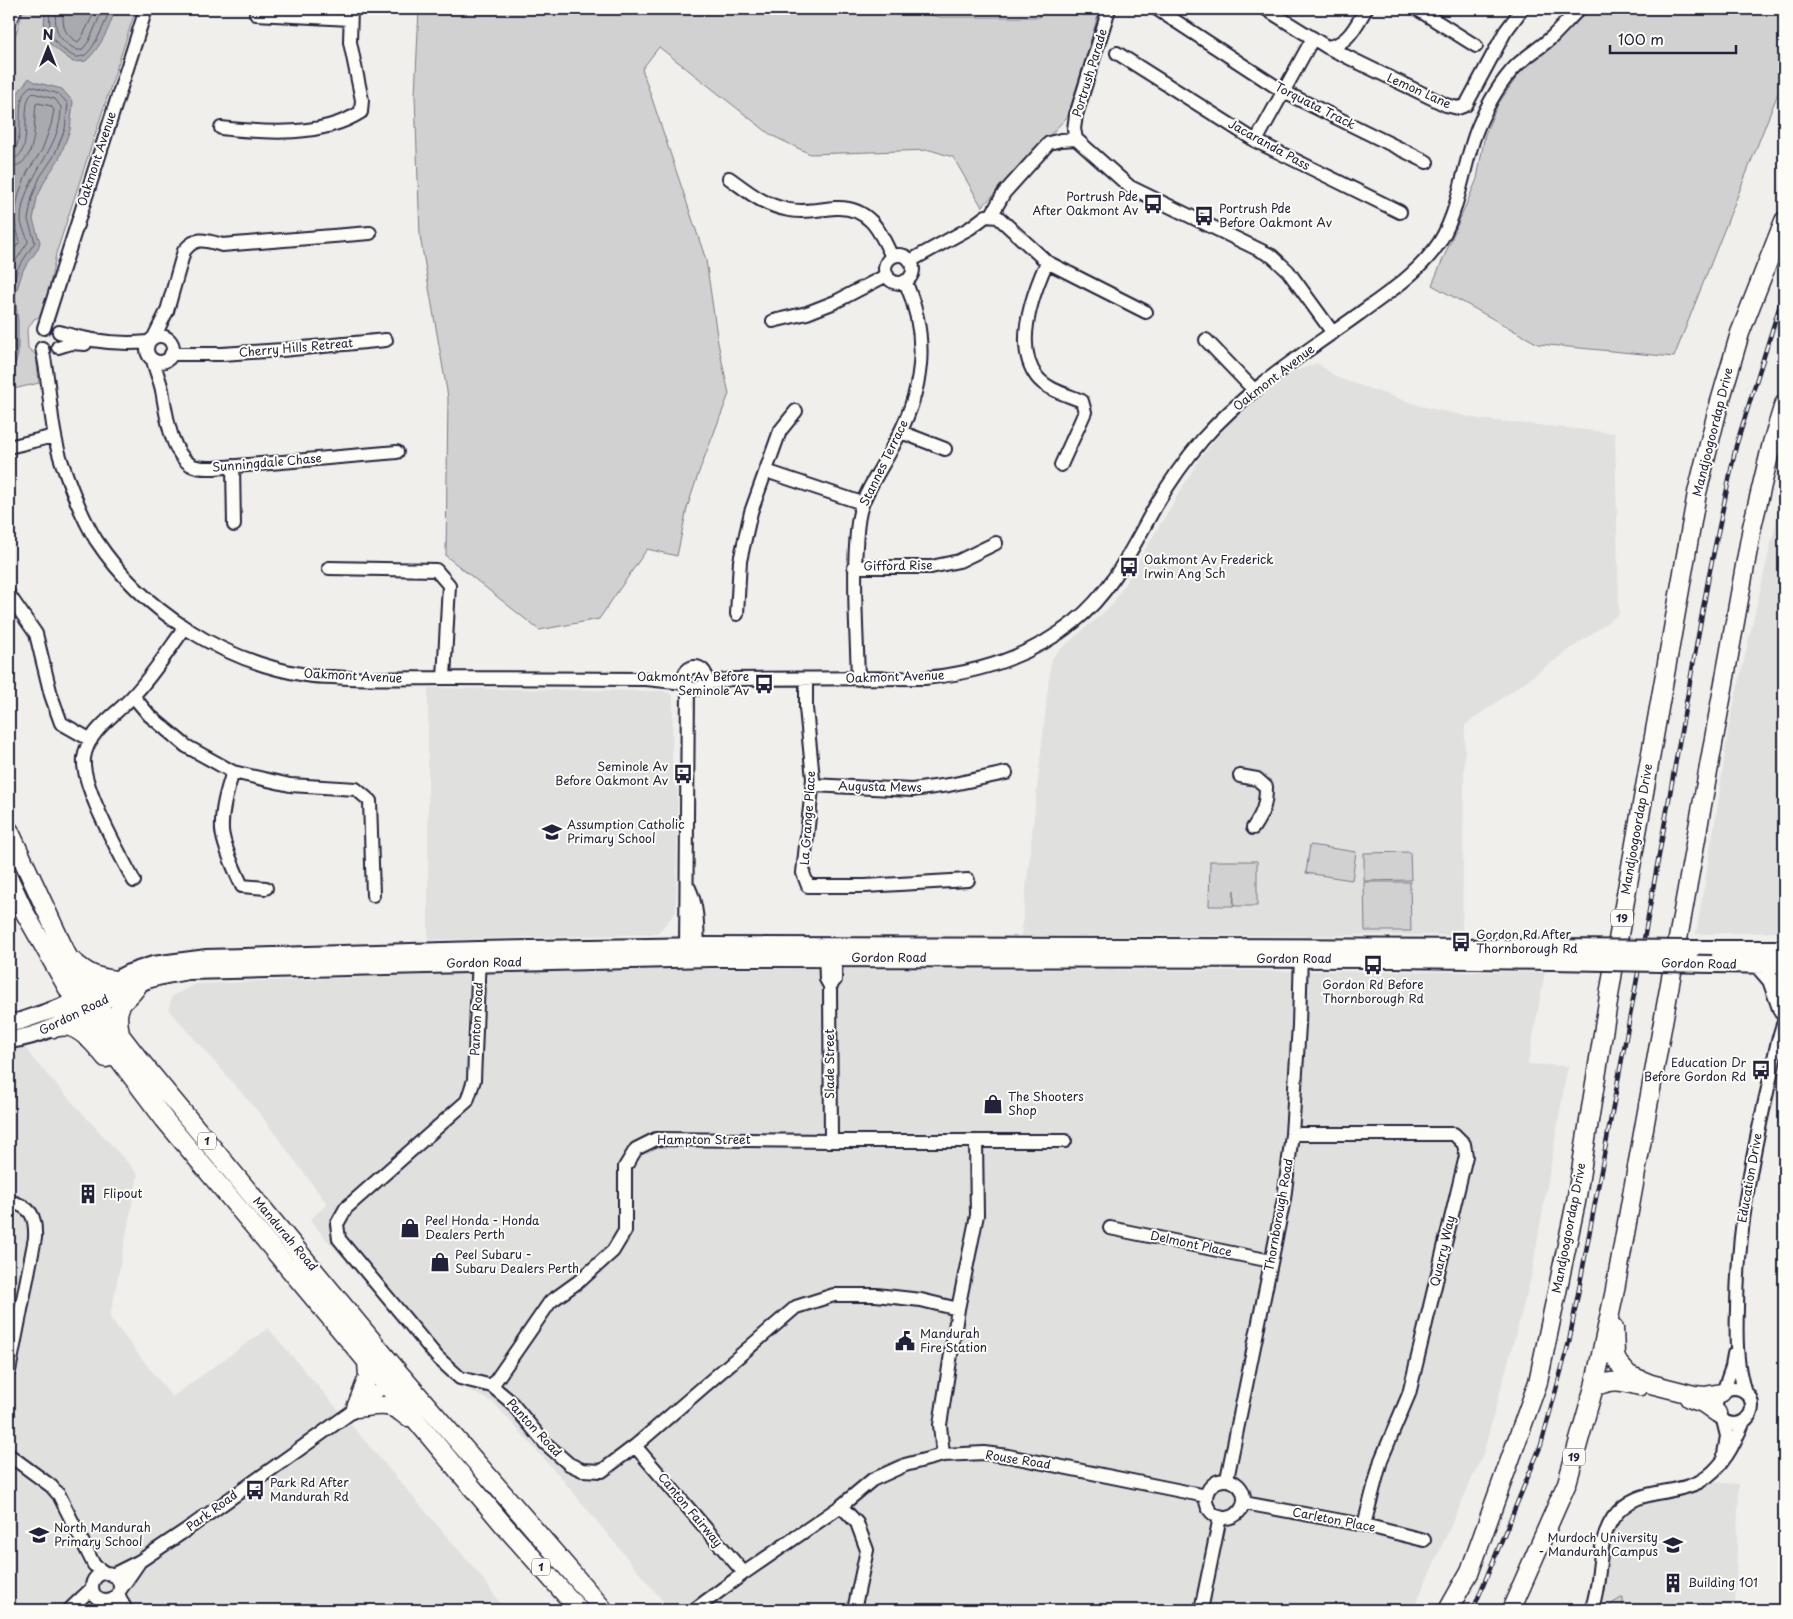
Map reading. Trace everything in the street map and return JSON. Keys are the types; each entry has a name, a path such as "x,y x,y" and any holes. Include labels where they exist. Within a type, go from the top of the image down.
{"highway":[{"path":"9,17 12,9"},
{"name":"Mandjoogoordap Drive","path":"1448,1610 1470,1570 1538,1382 1576,1202 1618,940 1697,493 1717,412 1740,332 1784,221"},
{"name":"19","path":"1511,1610 1567,1483 1594,1387 1614,1295 1752,527 1772,443 1784,404"},
{"name":"Mandurah Road","path":"9,830 67,955 86,1003 120,1036 396,1382 604,1609"},
{"name":"Mandurah Road","path":"9,879 33,928 164,1119 368,1362 396,1382 428,1435 579,1610"},
{"path":"67,955 86,972 97,977 115,980"},
{"path":"120,1036 118,1010 124,1000 134,993 139,983"},
{"path":"54,1028 70,1028 87,1039 99,1049 142,1104 164,1119"},
{"path":"1614,1295 1614,1349 1618,1363 1629,1375 1651,1384 1694,1395 1711,1396 1722,1392"},
{"path":"368,1362 368,1376 356,1408 387,1405 398,1409 428,1435"},
{"path":"1594,1387 1618,1380 1695,1400 1703,1403 1720,1417"}],"main road":[{"name":"Gordon Road","path":"9,1023 86,1003 160,976 252,963 692,952 1551,954 1784,960"},
{"name":"Gordon Road","path":"1712,957 1758,965 1784,960"},
{"name":"Gordon Road","path":"9,1040 25,1038 54,1028 115,980 129,973 162,963 207,958 252,963"},
{"path":"1758,965 1772,980 1783,1020"}],"street":[{"name":"Oakmont Avenue","path":"53,329 50,310 58,279 146,9"},
{"name":"Portrush Parade","path":"1076,139 1074,129 1076,115 1109,9"},
{"name":"Torquata Track","path":"1157,9 1284,92 1427,162"},
{"name":"Lemon Lane","path":"1266,9 1327,47 1446,106 1458,108 1466,105 1505,32 1522,9"},
{"path":"1327,47 1339,45 1346,40 1366,9"},
{"path":"1417,9 1476,46"},
{"name":"Oakmont Avenue","path":"52,348 47,380 54,436 65,470 95,538 117,567 147,598 184,629 212,644 255,662 306,676 355,679 646,679 693,683 731,679 925,678 961,674 1005,661 1040,644 1082,616 1110,585 1128,557 1156,505 1204,439 1254,390 1408,276 1433,251 1447,227 1468,154 1479,124 1499,88 1516,66 1552,36 1579,9"},
{"path":"222,128 272,131 320,128 348,120 361,112 362,100 350,42 350,14 256,14"},
{"path":"1256,141 1313,38"},
{"name":"Jacaranda Pass","path":"1117,53 1256,141 1400,212"},
{"path":"991,216 1004,193 1049,143 1076,139 1130,187 1272,256 1288,271 1333,333"},
{"path":"729,178 765,204 791,211 837,208 855,211 869,218 878,228 892,257"},
{"path":"910,261 970,228 986,216 998,217 1047,262 1146,312"},
{"name":"Sunningdale Chase","path":"370,233 222,245 197,240 190,244 184,252 167,311 159,348 161,388 166,418 180,454 190,464 199,468 397,452"},
{"path":"902,255 913,266 912,273 904,281 893,282 887,275 886,264 892,257 902,255"},
{"path":"1047,262 1035,288 1028,312 1027,342 1029,363 1038,379 1056,391 1082,401 1085,412 1061,465"},
{"path":"774,321 808,313 835,302 887,275"},
{"name":"Stannes Terrace","path":"858,679 854,567 858,522 862,503 901,432 916,393 922,352 917,313 904,281"},
{"path":"53,329 61,339 52,348 38,343 37,338 40,331 53,329"},
{"name":"Cherry Hills Retreat","path":"53,329 84,338 112,343 205,354 282,350 386,340"},
{"path":"1206,340 1254,390"},
{"name":"Cherry Hills Retreat","path":"52,348 79,343 159,348"},
{"path":"737,614 740,561 751,512 780,431 796,411"},
{"path":"901,432 945,449"},
{"path":"9,446 54,436"},
{"path":"233,466 234,525"},
{"path":"766,472 862,503"},
{"name":"Gifford Rise","path":"854,567 931,566 959,561 996,543"},
{"path":"329,568 436,570 449,585 444,678"},
{"path":"9,595 36,634 51,695 61,723 91,740"},
{"path":"134,882 88,786 84,758 97,730 133,696 184,629"},
{"name":"Oakmont Avenue","path":"693,683 692,667 696,666 731,679"},
{"name":"La Grange Place","path":"806,679 806,708 813,779 803,873 808,886 864,886 968,880"},
{"path":"692,952 688,883 687,734 693,683"},
{"path":"133,696 148,716 186,746 233,772 290,786 356,789 370,801 373,895"},
{"path":"233,772 225,796 222,831 231,861 242,886 266,888"},
{"name":"Augusta Mews","path":"812,785 912,790 949,785 1006,773"},
{"path":"1240,776 1257,779 1266,787 1263,813 1253,828"},
{"name":"Slade Street","path":"830,952 835,980 830,986 831,1141"},
{"name":"Thornborough Road","path":"1227,1479 1284,1199 1292,1134 1299,1025 1300,953"},
{"name":"Panton Road","path":"480,956 474,1080 467,1101 346,1208 337,1224 339,1238 438,1358 460,1378 492,1386 510,1401 545,1443 569,1464 582,1470 602,1471 635,1446 796,1306 834,1295 876,1295 921,1300 958,1309"},
{"name":"Education Drive","path":"1722,1392 1732,1367 1743,1215 1754,1146 1783,1020 1784,960"},
{"name":"Quarry Way","path":"1292,1134 1454,1134 1464,1144 1466,1156 1409,1394 1381,1460 1364,1525"},
{"name":"Hampton Street","path":"492,1386 550,1302 582,1279 613,1251 625,1230 625,1167 636,1149 656,1139 1065,1141"},
{"path":"943,1455 940,1425 958,1309 977,1215 976,1141"},
{"path":"9,1201 26,1208 33,1216 36,1226 9,1371"},
{"name":"Delmont Place","path":"1110,1228 1271,1261"},
{"name":"Education Drive","path":"1736,1332 1740,1374 1745,1392"},
{"name":"Park Road","path":"109,1574 140,1561 356,1408 396,1382"},
{"path":"1591,1610 1596,1592 1604,1536 1610,1524 1630,1502 1643,1496 1699,1482 1722,1462 1733,1446 1752,1409 1750,1397 1745,1392 1734,1388 1722,1392 1716,1402 1727,1440 1722,1462"},
{"path":"1720,1417 1733,1424 1744,1422"},
{"name":"Canton Fairway","path":"635,1446 744,1573"},
{"name":"Rouse Road","path":"694,1610 841,1506 872,1480 906,1465 943,1455 984,1453 1008,1456 1206,1496"},
{"path":"9,1454 51,1486 58,1495 94,1564 118,1581 112,1596"},
{"path":"1227,1479 1241,1487 1244,1503 1241,1510 1235,1515 1228,1518 1220,1518 1209,1510 1206,1496 1209,1487 1217,1481 1227,1479"},
{"name":"Carleton Place","path":"1244,1503 1364,1525 1424,1540"},
{"path":"841,1506 857,1523 866,1550 854,1610"},
{"path":"1201,1610 1220,1518"},
{"name":"Park Road","path":"112,1596 140,1561"},
{"path":"94,1564 93,1585 96,1596 112,1596 126,1610"},
{"path":"72,1608 93,1585 98,1576 109,1574"},
{"path":"72,1608 112,1596"},
{"path":"112,1596 120,1610"}],"shaded area":[{"path":"24,9 136,9 56,254 44,315 34,319 27,330 28,348 36,355 39,383 9,390 9,54"},
{"path":"419,9 904,9 940,17 1040,17 1039,9 1100,9 1068,116 982,207 953,157 930,150 810,154 771,135 659,47 642,69 706,260 718,343 729,394 687,508 677,556 647,549 599,619 539,630 446,556 448,397 420,236 415,95"},
{"path":"1585,9 1784,9 1784,78 1674,357 1538,344 1432,285 1477,179 1485,134 1498,104 1526,64 1570,26"},
{"path":"1317,363 1338,378 1421,406 1479,419 1615,433 1619,614 1465,725 1462,935 1021,936 1051,660 1056,653 1112,605 1200,458 1234,417 1283,376"},
{"path":"1784,487 1784,932 1696,934 1729,725"},
{"name":"Assumption Catholic Primary School","path":"428,688 663,691 673,697 672,760 678,773 676,912 657,934 428,940"},
{"path":"1310,845 1356,852 1352,880 1306,873"},
{"path":"1410,852 1411,880 1364,881 1364,853"},
{"path":"1210,861 1257,861 1257,906 1234,906 1234,890 1233,906 1209,906"},
{"path":"1364,882 1410,882 1411,931 1365,931"},
{"path":"605,968 1545,972 1528,1064 1568,1066 1531,1278 1483,1454 1413,1610 670,1610 562,1479 494,1403 447,1379 310,1220 327,1204 261,1115 169,1010 172,996 196,984"},
{"path":"9,1023 33,1059 138,1174 110,1318 172,1397 268,1328 480,1575 505,1610 86,1610 95,1604 87,1591 90,1570 50,1491 9,1465"},
{"name":"North Mandurah Primary School","path":"9,1466 50,1496 88,1573 84,1590 55,1610 9,1610"},
{"name":"Murdoch University - Mandurah Campus","path":"1713,1482 1739,1484 1735,1610 1599,1610 1611,1539 1625,1515 1640,1504 1689,1493"},
{"path":"1623,1597 1623,1610 1606,1610 1613,1603"}],"water":[{"path":"45,9 115,9 107,30 96,50 86,61 73,62 50,44 44,24"},
{"path":"29,78 35,82 62,89 73,102 70,130 59,159 45,180 37,198 33,220 40,242 38,249 23,270 15,296 18,321 18,355 15,364 9,368 9,156 16,124 17,94"}],"railway":[{"path":"1473,1610 1541,1445 1569,1342 1636,984 1709,575 1736,446 1784,292"}],"place":[{"name":"Portrush Pde After Oakmont Av","path":"1153,204"},
{"name":"Portrush Pde Before Oakmont Av","path":"1204,216"},
{"name":"Oakmont Av Frederick Irwin Ang Sch","path":"1129,567"},
{"name":"Oakmont Av Before Seminole Av","path":"764,684"},
{"name":"Seminole Av Before Oakmont Av","path":"683,774"},
{"name":"Assumption Catholic Primary School","path":"552,832"},
{"name":"Gordon Rd After Thornborough Rd","path":"1461,942"},
{"name":"Gordon Rd Before Thornborough Rd","path":"1373,965"},
{"name":"Education Dr Before Gordon Rd","path":"1761,1070"},
{"name":"The Shooters Shop","path":"993,1104"},
{"name":"Flipout","path":"88,1194"},
{"name":"Peel Honda - Honda Dealers Perth","path":"410,1228"},
{"name":"Peel Subaru - Subaru Dealers Perth","path":"440,1262"},
{"name":"Mandurah Fire Station","path":"905,1341"},
{"name":"Park Rd After Mandurah Rd","path":"255,1490"},
{"name":"North Mandurah Primary School","path":"39,1535"},
{"name":"Murdoch University - Mandurah Campus","path":"1673,1545"},
{"name":"Building 101","path":"1673,1583"}]}
